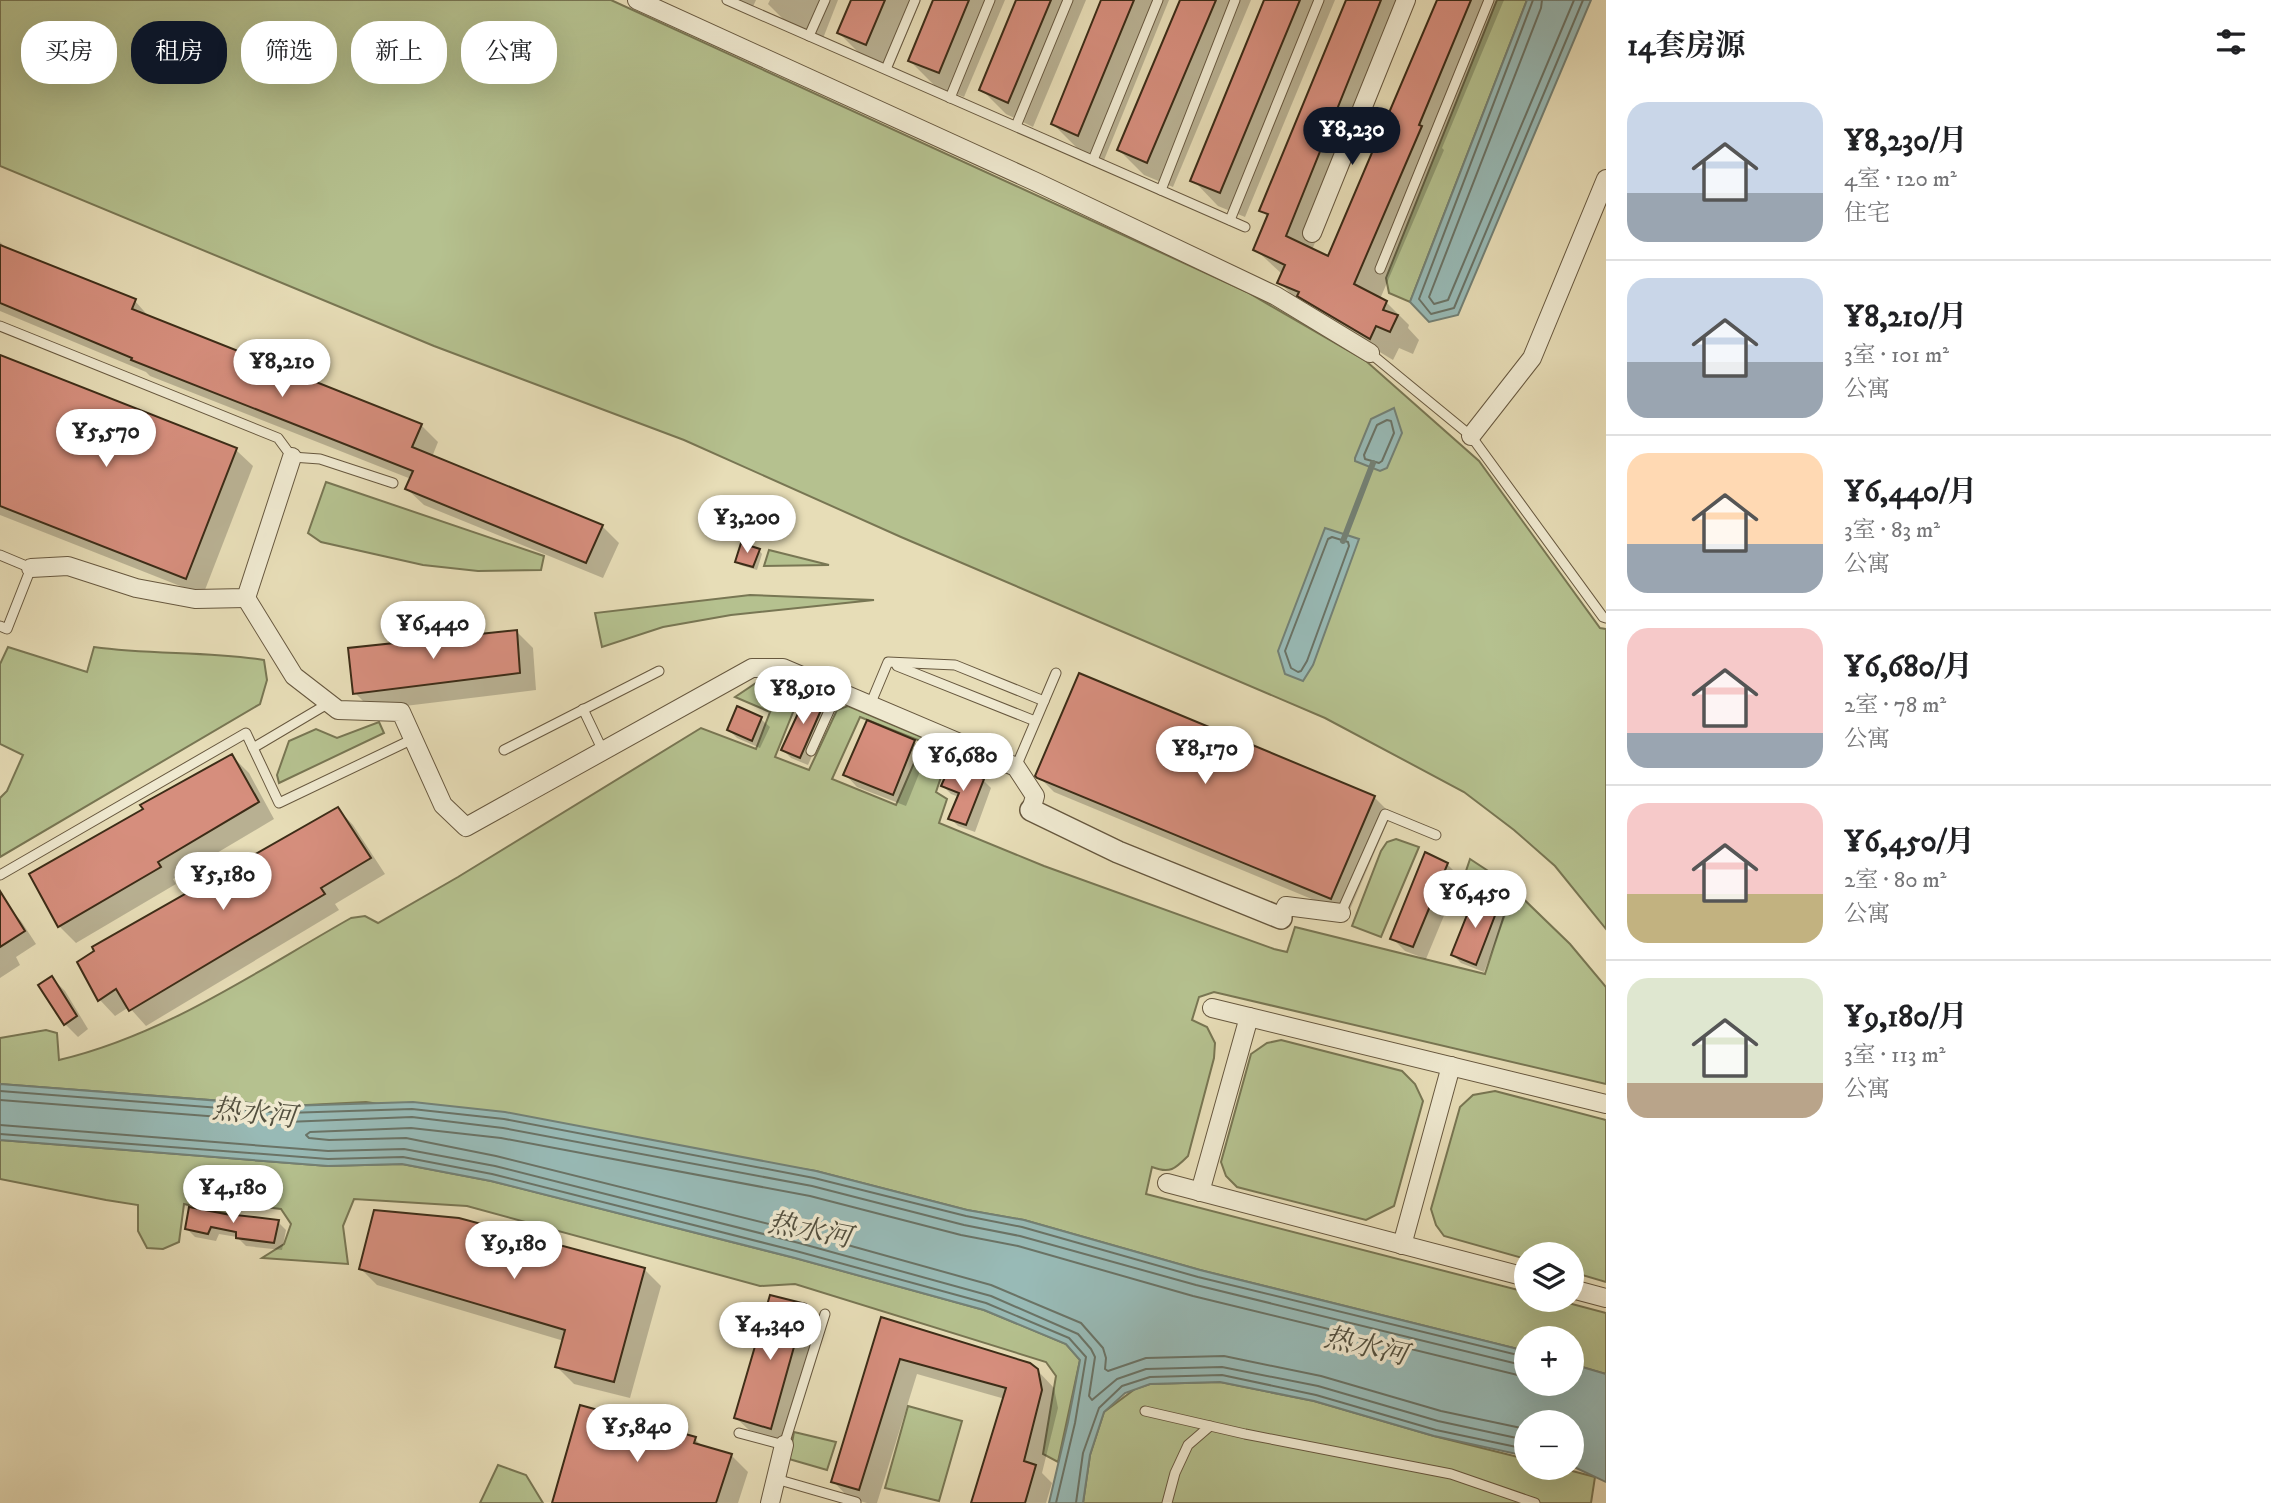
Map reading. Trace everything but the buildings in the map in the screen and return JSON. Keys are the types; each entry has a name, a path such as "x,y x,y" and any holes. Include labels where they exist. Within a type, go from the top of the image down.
{"street":[{"path":"636,0 1034,181 1276,296 1370,353"},
{"path":"1312,233 1406,0"},
{"path":"1471,436 1532,358 1606,179"},
{"path":"292,457 246,598 294,676 338,710 401,712 443,805 466,827 752,668 783,668 1016,767 1035,796 1031,810 1118,852 1281,918 1286,906 1341,913"},
{"path":"31,568 68,566 136,588 195,599 246,598"},
{"path":"1212,1008 1606,1104"},
{"path":"1200,1192 1249,1017"},
{"path":"1402,1245 1451,1066"},
{"path":"1167,1183 1514,1274"},
{"path":"1584,1292 1606,1298"},
{"path":"770,1503 784,1445"}],"lane":[{"path":"727,0 740,3 809,36 1245,227"},
{"path":"809,36 825,0"},
{"path":"886,69 915,0"},
{"path":"950,98 990,0"},
{"path":"1016,127 1068,0"},
{"path":"1093,160 1158,0"},
{"path":"1161,190 1235,0"},
{"path":"1230,220 1319,0"},
{"path":"1380,269 1489,0"},
{"path":"0,326 278,438 292,457 320,459 393,484"},
{"path":"1370,353 1471,436 1606,618"},
{"path":"0,555 31,568 7,629 0,626"},
{"path":"888,662 955,665 1044,701"},
{"path":"870,705 888,662"},
{"path":"888,662 1035,721"},
{"path":"504,750 659,671"},
{"path":"1016,767 1056,673"},
{"path":"811,751 838,691"},
{"path":"253,748 329,703"},
{"path":"583,709 603,751"},
{"path":"0,875 246,733 279,803 413,738"},
{"path":"1341,913 1385,814 1437,835"},
{"path":"738,1433 784,1445 825,1314"},
{"path":"1146,1411 1451,1474 1535,1503"},
{"path":"1167,1503 1175,1473 1188,1445 1210,1426"},
{"path":"776,1479 856,1502"}],"green space":[{"path":"0,0 611,0 1247,292 1366,361 1479,461 1600,628 1606,629 1606,929 1555,866 1464,792 1325,718 901,537 684,440 434,346 0,166"},
{"path":"1497,0 1527,0 1410,302 1389,293 1386,278"},
{"path":"326,482 544,556 541,570 478,571 423,565 321,542 308,533"},
{"path":"769,550 829,565 764,566"},
{"path":"750,595 874,600 731,615 663,627 602,647 595,613"},
{"path":"8,647 87,672 94,647 243,657 264,660 267,680 260,704 0,857 0,798 7,791 23,755 0,744 0,664"},
{"path":"773,681 788,683 802,690 775,757 809,770 837,710 848,706 943,746 949,753 936,792 947,799 939,823 1044,866 1274,949 1287,952 1295,927 1485,974 1510,897 1464,877 1470,859 1508,884 1570,944 1606,987 1606,1084 1214,992 1199,997 1192,1020 1207,1027 1215,1043 1214,1058 1188,1156 1172,1169 1152,1167 1146,1194 1514,1289 1514,1312 1584,1312 1584,1307 1606,1313 1606,1374 1584,1368 1584,1326 1514,1326 1514,1348 1200,1270 1024,1220 967,1210 816,1171 366,1102 287,1106 0,1084 0,1038 46,1030 57,1033 59,1060 136,1035 210,1000 351,918 365,916 378,923 701,728 756,749 770,712 735,697 756,683","holes":["860,717 923,742 896,805 832,779"]},
{"path":"379,722 384,733 279,783 277,775 289,741 316,729 337,738"},
{"path":"1396,839 1419,847 1381,937 1352,926 1381,851 1387,842"},
{"path":"1281,1040 1402,1071 1415,1084 1423,1101 1394,1206 1366,1220 1237,1187 1226,1176 1221,1162 1251,1054 1267,1043"},
{"path":"1495,1091 1606,1120 1606,1282 1584,1276 1584,1242 1514,1242 1514,1256 1444,1236 1436,1225 1431,1209 1460,1107 1473,1095"},
{"path":"0,1140 328,1166 402,1164 491,1181 795,1258 984,1310 1066,1344 1080,1360 1058,1462 1043,1454 1056,1376 1046,1362 795,1284 760,1286 467,1206 354,1199 343,1226 348,1264 262,1258 284,1244 291,1224 281,1209 256,1206 228,1214 184,1204 179,1242 163,1249 147,1248 138,1231 138,1205 0,1179"},
{"path":"1220,1382 1314,1401 1514,1456 1514,1480 1584,1480 1584,1474 1595,1477 1591,1503 1083,1503 1090,1455 1104,1412 1135,1389 1150,1384"},
{"path":"908,1406 962,1421 939,1501 885,1488"},
{"path":"794,1432 836,1442 827,1470 789,1459"},
{"path":"498,1465 526,1475 543,1503 480,1503"}],"water":[{"path":"1527,0 1591,0 1458,315 1429,322 1410,302"},
{"path":"1394,408 1402,433 1387,468 1380,471 1355,461 1371,419"},
{"path":"1325,528 1359,539 1313,665 1303,681 1285,674 1278,651"},
{"name":"热水河","path":"0,1084 287,1106 413,1102 505,1112 816,1171 967,1210 1024,1220 1200,1270 1514,1348 1514,1396 1584,1396 1584,1368 1606,1374 1606,1482 1584,1472 1584,1410 1514,1410 1514,1453 1434,1436 1314,1401 1220,1382 1150,1384 1125,1393 1104,1412 1090,1455 1083,1503 1049,1503 1080,1360 1066,1344 984,1310 795,1258 491,1181 402,1164 328,1166 0,1140"}],"waterway":[{"path":"1343,541 1373,463"}]}
